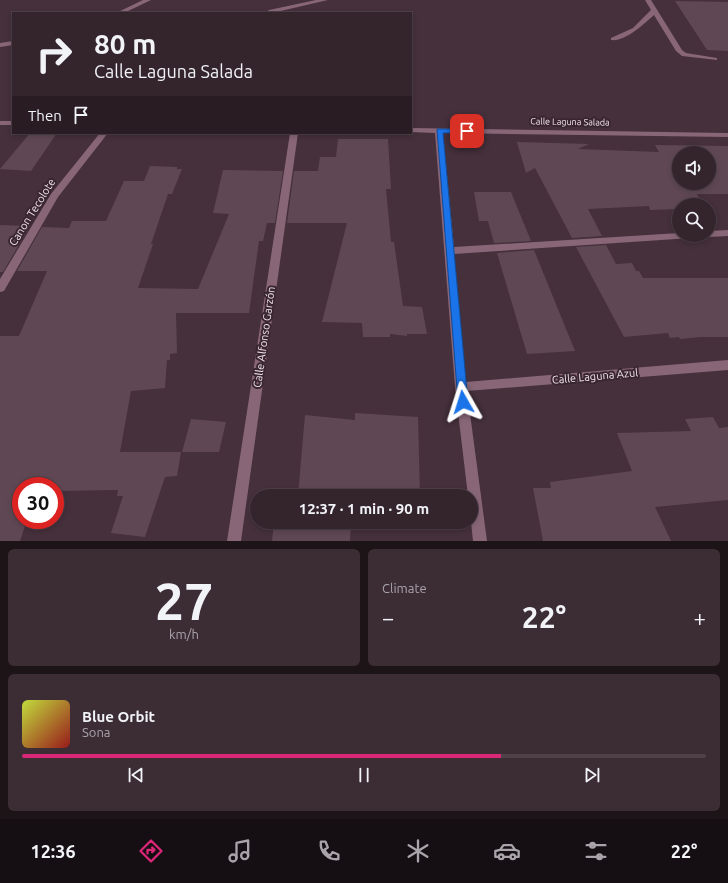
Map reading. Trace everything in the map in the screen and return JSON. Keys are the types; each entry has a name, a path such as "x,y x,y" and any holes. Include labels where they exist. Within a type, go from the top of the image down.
{"street":[{"path":"121,12 148,0"},
{"path":"270,12 324,0"},
{"path":"648,0 679,51 684,55 715,59"},
{"path":"613,38 635,29 654,11"},
{"path":"0,45 12,43"},
{"path":"0,123 12,123"},
{"name":"Calle Laguna Salada","path":"412,130 728,135"},
{"path":"439,131 461,387 480,541"},
{"name":"Canon Tecolote","path":"0,288 54,196 103,134"},
{"name":"Calle Alfonso Garzón","path":"234,541 294,134"},
{"path":"716,234 728,233"},
{"path":"449,251 672,236"},
{"name":"Calle Laguna Azul","path":"461,387 728,366"}],"building":[{"path":"675,1 728,2 728,51 707,50"},
{"path":"29,134 56,134 31,171 0,169"},
{"path":"338,139 388,139 391,189 386,189 391,242 394,242 403,306 422,307 427,334 407,334 407,336 390,334 390,337 363,337 362,323 322,322 347,223 287,223 294,171 318,171 320,157 336,157"},
{"path":"517,142 589,144 578,149 659,152 655,145 728,146 728,194 697,194 699,198 672,198 672,209 650,210 649,206 588,209 602,236 572,238 535,168 526,173"},
{"path":"150,166 177,167 177,169 182,169 172,194 168,194 138,288 198,289 229,214 213,213 223,170 283,171 275,223 267,223 263,241 259,241 249,313 176,313 177,353 170,354 170,360 167,360 165,388 131,391 120,452 181,452 177,476 165,477 145,537 111,533 123,496 117,496 118,490 64,491 64,477 12,477 12,529 24,529 20,541 0,541 0,336 19,336 47,271 17,271 42,227 69,228 72,221 106,221 124,181 144,181"},
{"path":"474,192 511,192 531,241 494,243 488,221 479,221"},
{"path":"0,225 30,226 3,272 0,272"},
{"path":"606,245 616,264 632,263 636,271 639,271 643,278 728,278 728,337 680,339 679,337 670,338 668,333 624,337 576,247"},
{"path":"534,250 575,351 527,354 497,253"},
{"path":"355,413 418,417 420,489 299,489 305,415 355,420"},
{"path":"713,417 719,428 728,427 728,500 655,507 671,541 543,541 533,488 551,488 550,482 632,471 617,433 691,431 685,419"},
{"path":"191,419 226,422 219,452 182,452"},
{"path":"273,529 351,529 350,541 272,541"}],"route":[{"path":"463,402 439,131 467,131"}]}
